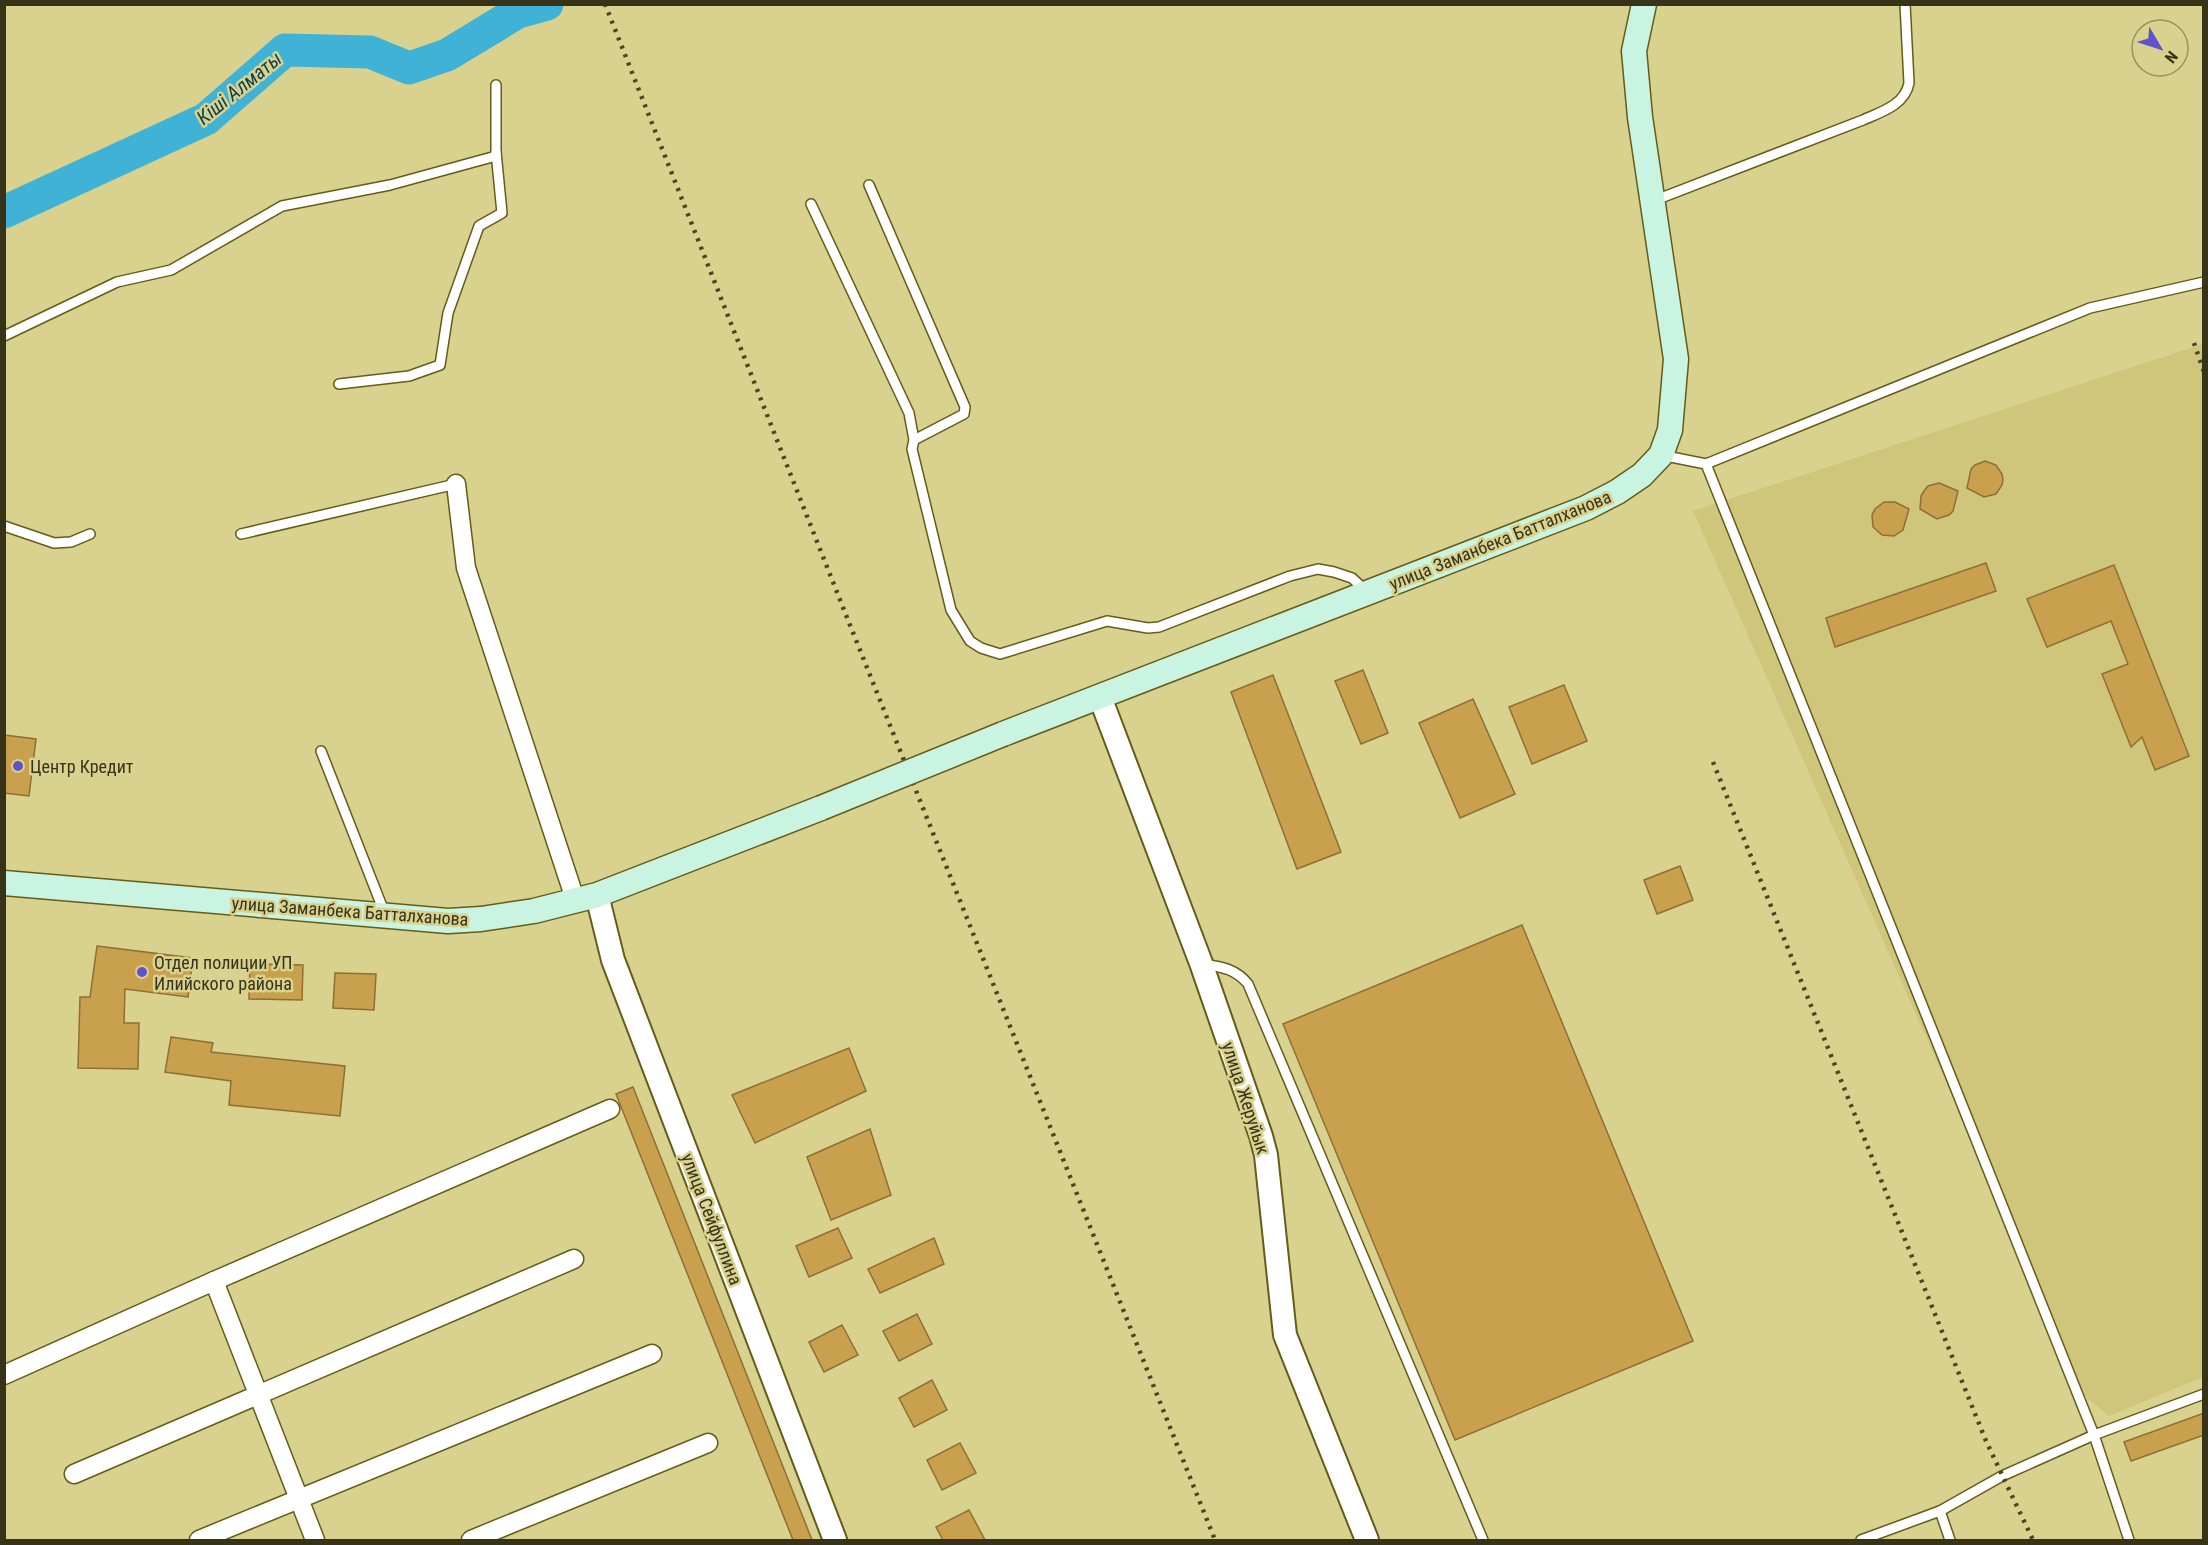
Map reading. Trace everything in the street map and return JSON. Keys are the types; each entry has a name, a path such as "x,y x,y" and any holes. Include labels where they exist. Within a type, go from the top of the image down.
{"main road":[{"name":"улица Заманбека Батталханова","path":"4,883 448,921 481,920 534,911 586,897 821,808 1003,734 1586,508 1617,492 1642,476 1661,456 1670,430 1676,359 1640,117 1634,51 1644,4"}],"street":[{"path":"456,484 466,567 586,897"},
{"name":"улица Жеруйык","path":"1100,697 1201,963 1266,1155 1285,1335 1367,1540"},
{"name":"улица Сейфуллина","path":"586,897 613,960 835,1540"},
{"path":"4,1375 213,1281 610,1109"},
{"path":"74,1474 574,1259"},
{"path":"213,1281 315,1540"},
{"path":"199,1540 652,1354"},
{"path":"471,1540 708,1443"}],"lane":[{"path":"1653,201 1863,120 1901,100 1907,93 1909,83 1905,4"},
{"path":"339,384 409,376 440,365 448,313 479,226 501,213 496,152 496,85"},
{"path":"4,336 117,282 171,270 282,206 390,185 496,156 496,152"},
{"path":"869,185 965,407 964,414 914,440"},
{"path":"811,204 909,413 914,440 912,449 951,610 970,641 990,652 1000,654 1107,621 1148,628 1159,627 1290,576 1318,569 1352,578 1368,593"},
{"path":"1661,456 1706,464 2090,308 2204,282"},
{"path":"1706,464 2094,1435 2129,1540"},
{"path":"241,534 456,484"},
{"path":"4,526 54,543 71,542 90,534"},
{"path":"321,751 386,916"},
{"path":"1201,963 1239,974 1248,984 1483,1540"},
{"path":"1861,1540 1940,1511 2002,1476 2094,1435 2204,1394"},
{"path":"1940,1511 1950,1540"}],"shaded area":[{"path":"2203,344 2203,1377 2109,1416 2085,1396 1693,511"}],"building":[{"path":"1985,461 1996,465 2003,479 1996,494 1984,497 1967,488 1971,469"},
{"path":"1939,483 1958,491 1953,511 1937,519 1920,509 1921,496 1924,491 1928,486"},
{"path":"1884,502 1895,502 1909,509 1903,530 1894,536 1882,535 1873,527 1872,515 1875,509"},
{"path":"1986,563 1996,591 1835,647 1826,618"},
{"path":"2114,565 2189,756 2155,770 2142,737 2131,747 2102,674 2128,664 2111,621 2047,647 2027,599"},
{"path":"1363,670 1388,733 1361,744 1335,681"},
{"path":"1273,675 1341,852 1297,869 1231,692"},
{"path":"1564,685 1587,741 1532,764 1509,707"},
{"path":"1473,699 1515,794 1460,818 1419,723"},
{"name":"Центр Кредит","path":"4,735 36,739 29,796 4,793"},
{"path":"1680,866 1693,900 1657,914 1644,880"},
{"path":"1522,925 1693,1341 1455,1440 1283,1024"},
{"path":"97,946 193,958 188,997 125,989 124,1023 139,1023 138,1069 78,1068 80,997 90,997"},
{"path":"250,964 303,965 302,1000 249,999"},
{"path":"335,973 376,974 374,1010 333,1008"},
{"path":"171,1037 213,1043 211,1052 345,1066 340,1116 229,1105 231,1081 165,1072"},
{"path":"849,1048 866,1091 755,1143 732,1095"},
{"path":"633,1087 812,1540 793,1540 616,1094"},
{"path":"870,1129 891,1195 831,1220 807,1157"},
{"path":"838,1228 852,1258 809,1277 796,1246"},
{"path":"934,1238 944,1264 880,1293 868,1269"},
{"path":"917,1314 932,1344 899,1361 883,1331"},
{"path":"842,1325 858,1355 824,1372 809,1342"},
{"path":"932,1380 947,1410 914,1427 899,1398"},
{"path":"2204,1413 2204,1435 2131,1461 2124,1442"},
{"path":"960,1443 976,1473 942,1490 927,1460"},
{"path":"969,1510 985,1540 943,1540 936,1527"}],"waterway":[{"name":"Кіші Алматы","path":"4,212 206,119 285,50 370,52 409,68 447,55 518,12 547,4"}],"railway":[{"path":"605,4 1215,1540"},
{"path":"2194,343 2204,372"},
{"path":"1713,762 1986,1441 2033,1540"}],"place":[{"name":"Центр Кредит","path":"18,766"},
{"name":"Отдел полиции УП Илийского района","path":"142,972"}]}
